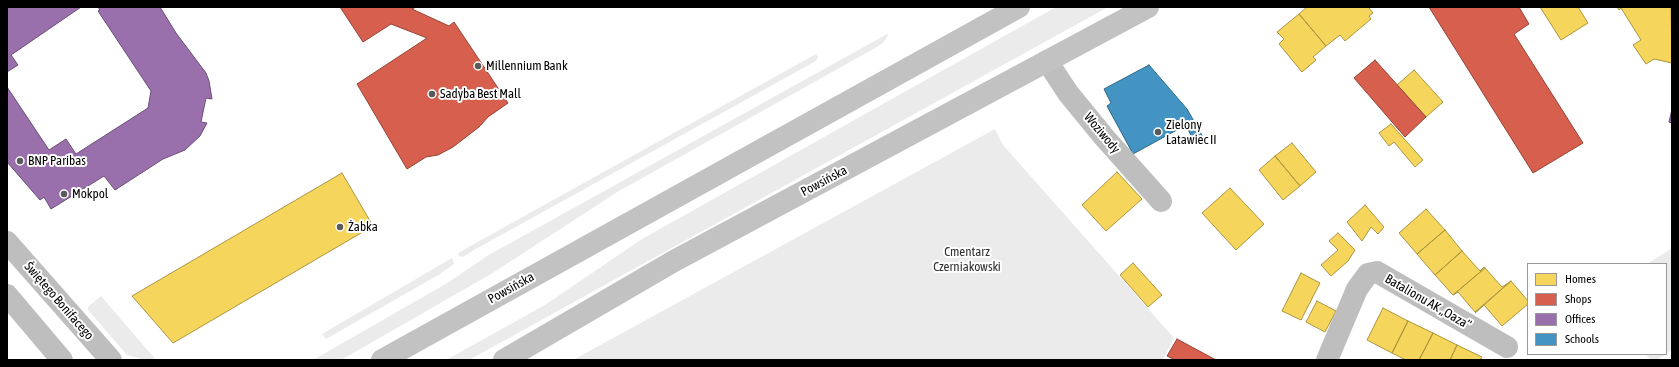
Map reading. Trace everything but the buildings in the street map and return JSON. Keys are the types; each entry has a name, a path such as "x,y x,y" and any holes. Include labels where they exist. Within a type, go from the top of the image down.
{"main road":[{"name":"Powsińska","path":"382,360 1019,7"},
{"name":"Powsińska","path":"504,360 668,265 1148,7"}],"street":[{"name":"Woziwody","path":"1047,61 1068,93 1104,137 1161,201"},
{"name":"Świętego Bonifacego","path":"7,242 110,360"},
{"name":"Batalionu AK „Oaza”","path":"1327,360 1357,289 1368,274 1377,272 1507,347"},
{"path":"7,295 62,360"}],"green space":[{"path":"1056,7 1108,7 469,360 446,360 545,305 642,239"},
{"path":"889,33 884,42 877,47 619,191 491,274 341,360 313,360 449,282 487,256"},
{"path":"816,54 818,57 816,61 463,257 459,256 458,253 465,249"},
{"name":"Cmentarz Czerniakowski","path":"995,129 1003,145 1174,338 1163,360 573,360"},
{"path":"1672,248 1672,350 1667,353 1667,263 1649,263"},
{"path":"452,258 454,264 440,274 326,339 322,334"},
{"path":"101,296 156,360 145,360 127,355 88,310 88,307"},
{"path":"1647,355 1664,355 1657,360 1650,360"}],"place":[{"name":"Millennium Bank","path":"478,66"},
{"name":"Sadyba Best Mall","path":"432,94"},
{"name":"Zielony Latawiec II","path":"1158,132"},
{"name":"BNP Paribas","path":"20,161"},
{"name":"Mokpol","path":"64,194"},
{"name":"Żabka","path":"340,227"}]}
